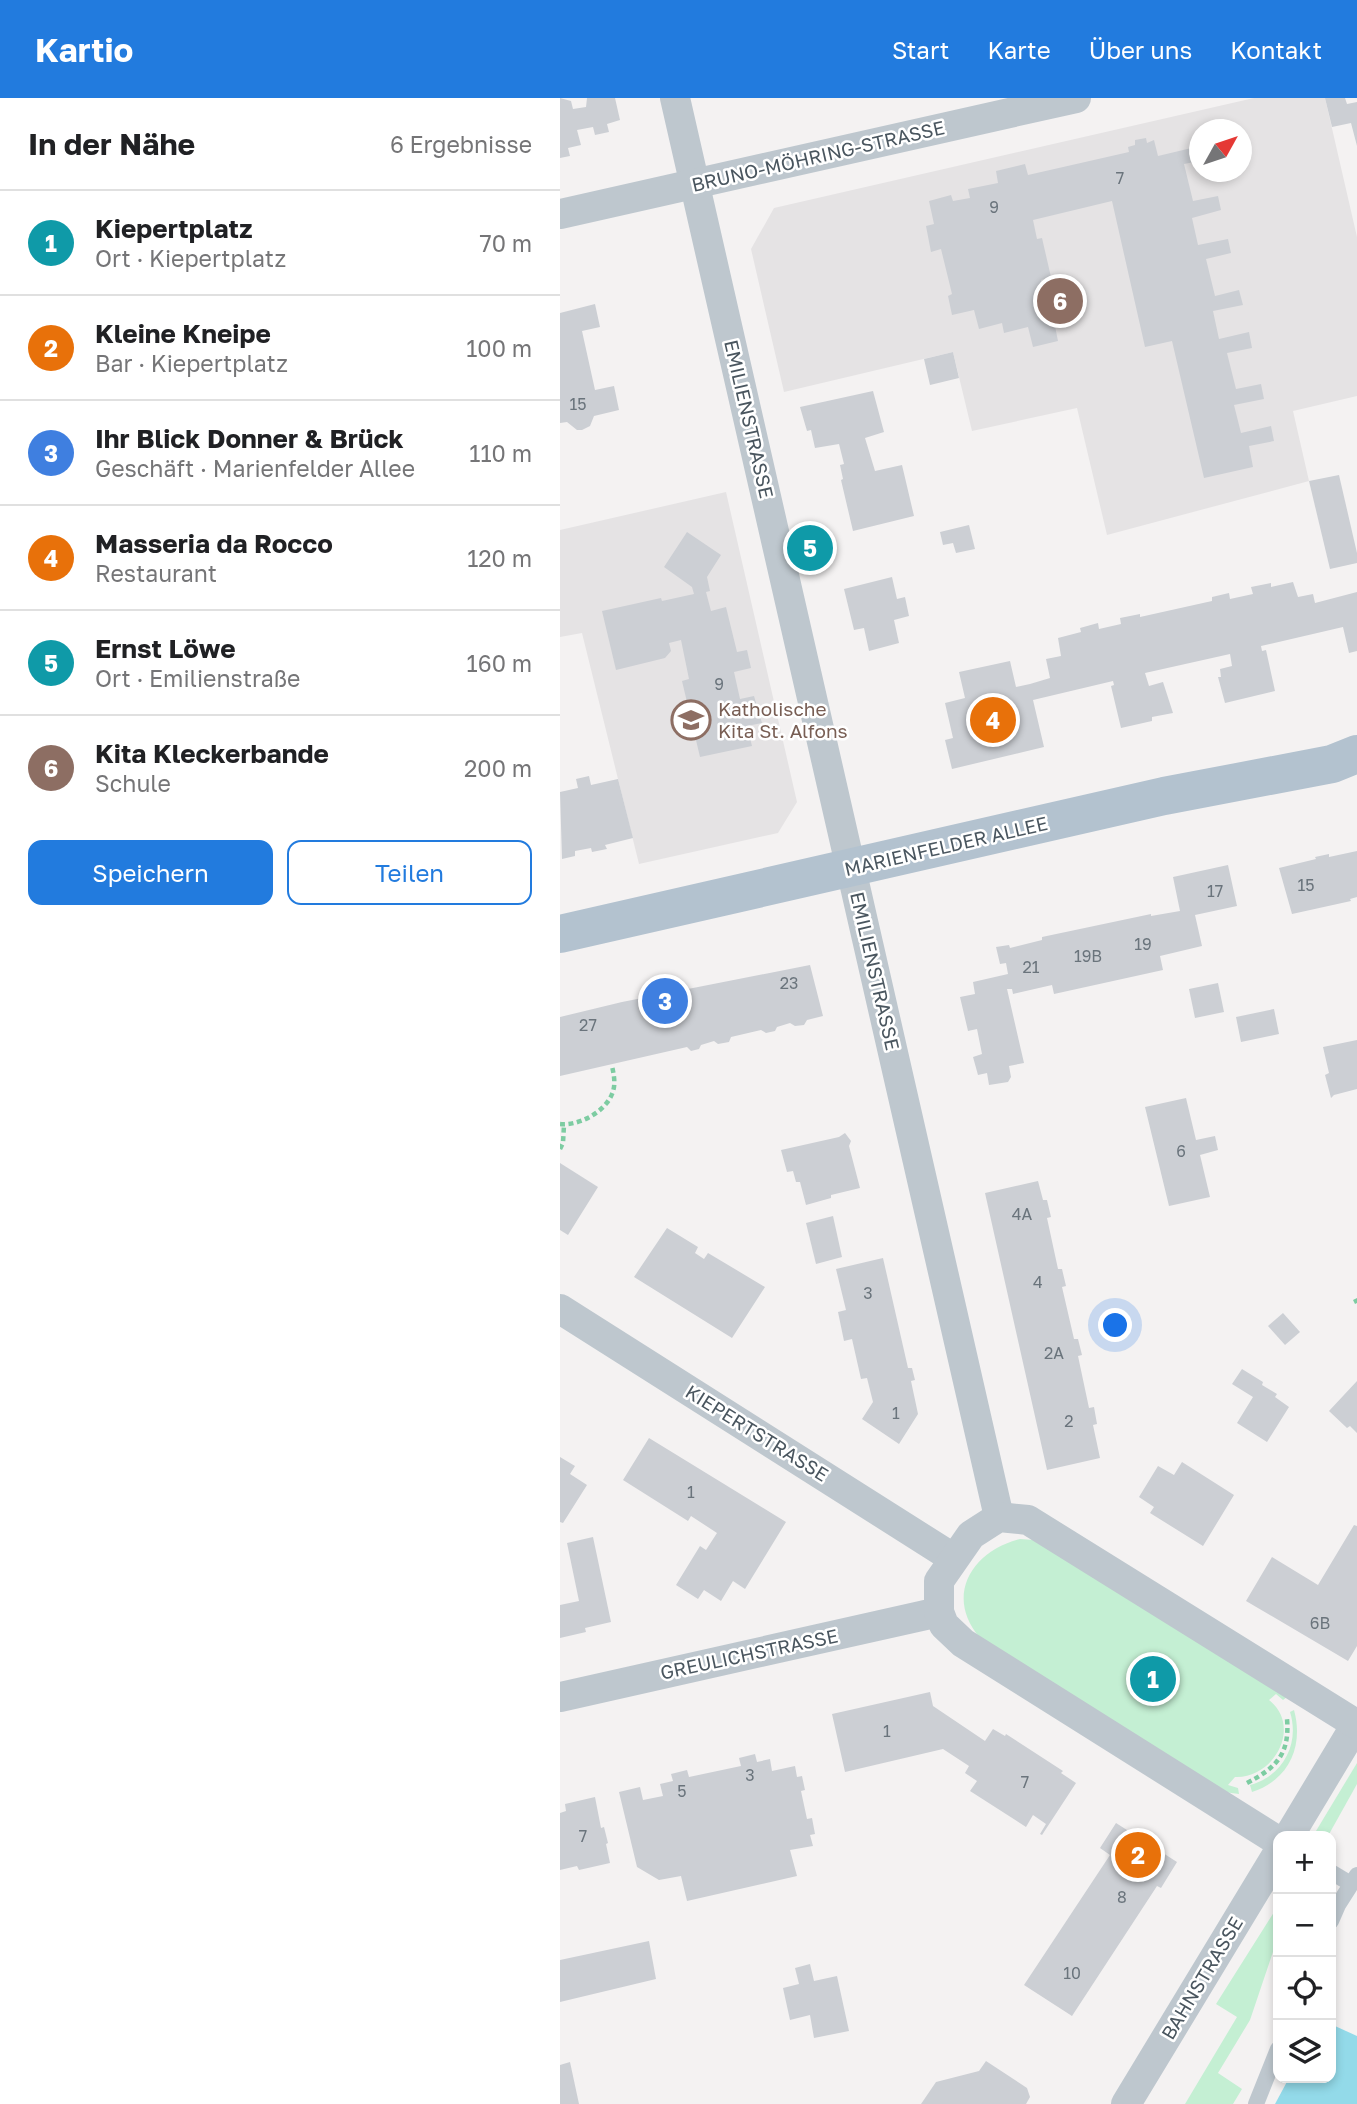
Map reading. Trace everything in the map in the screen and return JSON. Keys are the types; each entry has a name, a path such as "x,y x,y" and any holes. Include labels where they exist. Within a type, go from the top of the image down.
{"main road":[{"name":"MARIENFELDER ALLEE","path":"560,934 1164,796 1349,763"}],"street":[{"name":"EMILIENSTRASSE","path":"675,98 999,1517"},
{"name":"BRUNO-MÖHRING-STRASSE","path":"560,214 1076,98"},
{"name":"KIEPERTSTRASSE","path":"560,1309 953,1558"},
{"path":"1273,1838 963,1643 944,1625 939,1612 939,1581 971,1535 999,1517 1028,1520 1357,1724 1292,1831"},
{"name":"GREULICHSTRASSE","path":"560,1697 939,1612"},
{"name":"BAHNSTRASSE","path":"1126,2104 1273,1861"}],"lane":[{"path":"1336,1874 1354,1879 1336,1910"},
{"path":"1255,2104 1273,2061"}],"path":[{"path":"560,1149 563,1143 562,1125 580,1122 607,1103 615,1080 612,1066"},
{"path":"1245,1793 1244,1784 1271,1768 1282,1756 1288,1731 1283,1708"}],"shaded area":[{"path":"1254,98 1325,98 1357,237 1357,396 1293,411 1309,481 1107,535 1077,408 972,431 953,352 784,392 751,249 774,208"},
{"name":"Katholische Kita St. Alfons","path":"726,492 797,802 778,833 639,864 582,633 560,637 560,530"}],"green space":[{"path":"1020,1539 1034,1540 1287,1697 1283,1700 1276,1694 1269,1700 1279,1711 1283,1724 1279,1749 1261,1770 1235,1777 1228,1785 1238,1788 1239,1794 1224,1792 980,1638 969,1622 964,1606 968,1577 988,1554"},
{"path":"1294,1710 1297,1736 1291,1760 1276,1779 1252,1792 1250,1785 1272,1774 1286,1757 1293,1736 1290,1712"},
{"path":"1357,1763 1357,1784 1331,1831 1316,1831"},
{"path":"1273,1914 1273,1952 1250,2020 1218,2073 1242,2089 1233,2104 1185,2104 1237,2017 1216,2004"}],"water":[{"path":"1336,2026 1357,2036 1357,2104 1275,2104 1286,2083 1336,2083"}],"building":[{"path":"560,98 571,101 573,109 586,107 587,98 615,98 620,120 607,124 609,132 595,135 593,127 577,130 581,145 568,148 570,156 560,158"},
{"path":"1325,98 1345,98 1347,104 1357,102 1357,146 1351,123 1332,127"},
{"path":"1146,138 1147,143 1154,140 1158,156 1189,149 1189,163 1184,164 1193,201 1218,196 1221,210 1192,218 1198,245 1228,239 1231,253 1206,259 1215,296 1239,290 1243,305 1213,311 1219,339 1249,332 1252,348 1227,353 1236,389 1261,384 1264,399 1234,405 1241,433 1271,426 1274,441 1249,446 1253,467 1204,478 1172,341 1145,347 1112,201 1033,220 1037,239 1042,238 1051,277 1041,280 1047,302 1050,301 1058,341 1033,347 1028,327 1004,333 1002,323 979,329 974,310 952,315 948,296 952,294 941,249 931,252 926,226 934,224 929,201 951,195 953,201 970,198 968,189 998,183 996,171 1025,164 1028,175 1129,152 1128,147 1135,145 1135,140"},
{"path":"595,304 600,327 582,331 595,390 614,386 619,410 594,416 590,426 577,430 567,422 560,423 560,313"},
{"path":"953,352 959,378 930,385 924,359"},
{"path":"873,391 884,432 865,438 875,471 902,465 914,516 853,531 841,480 840,465 844,464 839,444 815,448 811,430 807,431 800,407"},
{"path":"1339,475 1357,563 1330,569 1309,481"},
{"path":"969,525 975,549 956,553 953,543 943,545 940,532"},
{"path":"687,532 721,555 707,577 710,591 706,592 711,611 726,607 737,652 747,650 751,668 734,672 740,699 754,696 762,723 747,726 752,746 700,757 682,681 689,679 681,640 669,643 671,651 665,658 616,670 602,611 694,594 692,587 664,567"},
{"path":"892,577 897,599 905,597 909,616 894,620 899,643 869,651 864,628 854,630 844,589"},
{"path":"1293,582 1298,597 1313,594 1315,603 1357,592 1357,651 1349,653 1343,627 1261,646 1262,651 1266,650 1275,691 1225,703 1218,677 1221,677 1220,669 1232,666 1230,654 1145,673 1149,686 1163,682 1173,713 1121,728 1111,686 1114,685 1113,681 1033,700 1044,747 952,769 945,740 953,738 945,703 965,698 959,672 1010,661 1016,687 1030,684 1050,678 1046,659 1061,656 1058,638 1081,632 1080,628 1098,623 1099,629 1121,624 1120,618 1140,614 1140,617 1212,601 1212,597 1229,593 1230,599 1253,594 1251,587 1271,583 1271,587"},
{"path":"589,776 591,785 618,779 633,838 605,845 607,849 575,851 575,856 562,859 560,792 578,788 576,779"},
{"path":"1357,851 1357,897 1350,899 1351,901 1292,914 1279,868 1316,859 1315,857"},
{"path":"1228,865 1237,906 1195,915 1202,946 1160,956 1163,970 1054,994 1052,985 1013,994 1012,989 1007,989 1024,1063 1009,1066 1011,1077 1008,1082 989,1085 987,1073 978,1075 973,1057 982,1054 977,1029 968,1031 960,997 975,994 973,982 1008,974 1006,963 1000,964 996,947 1009,945 1010,948 1042,940 1042,937 1151,914 1180,911 1173,877"},
{"path":"810,965 823,1016 807,1020 804,1025 795,1026 790,1023 777,1027 775,1031 766,1033 761,1030 731,1037 729,1042 718,1044 714,1041 691,1051 687,1047 560,1076 560,1017"},
{"path":"1218,983 1224,1012 1195,1018 1189,989"},
{"path":"1274,1009 1279,1034 1241,1042 1236,1017"},
{"path":"1357,1040 1357,1089 1331,1098 1325,1075 1329,1073 1323,1047"},
{"path":"1186,1098 1196,1140 1215,1136 1218,1150 1200,1155 1210,1197 1169,1206 1145,1107"},
{"path":"845,1133 851,1141 849,1146 860,1188 806,1205 800,1182 796,1182 793,1171 787,1172 781,1150 839,1137"},
{"path":"560,1163 598,1187 568,1235 560,1230"},
{"path":"1038,1181 1051,1217 1047,1218 1058,1269 1062,1269 1066,1286 1062,1287 1074,1339 1078,1339 1082,1355 1078,1356 1089,1408 1094,1407 1097,1424 1093,1425 1100,1458 1047,1470 985,1193"},
{"path":"833,1216 842,1257 816,1264 806,1223"},
{"path":"667,1228 698,1247 695,1253 704,1259 708,1253 765,1287 732,1338 634,1277"},
{"path":"883,1258 908,1368 912,1368 915,1380 911,1381 918,1414 899,1444 862,1419 873,1402 867,1378 861,1379 852,1339 844,1341 838,1312 846,1310 836,1269"},
{"path":"1283,1313 1300,1332 1285,1345 1268,1326"},
{"path":"1242,1369 1263,1382 1262,1385 1277,1394 1275,1397 1289,1407 1267,1442 1237,1423 1253,1397 1232,1384"},
{"path":"1357,1381 1357,1433 1350,1426 1347,1428 1329,1411"},
{"path":"649,1438 786,1522 745,1589 733,1581 721,1601 704,1590 698,1599 676,1585 700,1546 706,1550 717,1533 691,1516 688,1521 623,1480"},
{"path":"560,1457 575,1466 570,1474 587,1485 563,1523 560,1522"},
{"path":"1182,1462 1234,1495 1203,1546 1150,1513 1154,1507 1139,1497 1158,1466 1174,1475"},
{"path":"1354,1525 1357,1526 1357,1646 1348,1661 1246,1601 1272,1557 1318,1585"},
{"path":"593,1537 611,1622 560,1638 560,1605 579,1601 567,1543"},
{"path":"930,1692 933,1706 985,1741 993,1729 1005,1736 1006,1734 1063,1771 1061,1773 1076,1783 1042,1835 1040,1834 1046,1824 1033,1815 1026,1827 970,1791 977,1781 965,1773 969,1766 943,1749 845,1772 832,1714"},
{"path":"755,1754 757,1762 770,1759 772,1771 795,1766 797,1777 802,1776 805,1790 801,1791 807,1819 812,1818 815,1834 810,1835 813,1846 790,1850 797,1876 687,1901 681,1876 659,1880 637,1867 619,1792 640,1787 643,1800 663,1796 660,1784 673,1781 671,1774 687,1770 689,1777 741,1766 739,1758"},
{"path":"595,1797 601,1828 604,1827 608,1843 610,1863 579,1870 577,1866 560,1870 560,1813 566,1811 565,1804"},
{"path":"1116,1823 1177,1862 1161,1888 1157,1886 1072,2016 1024,1985 1110,1855 1100,1848"},
{"path":"649,1941 656,1979 560,2002 560,1960"},
{"path":"810,1964 814,1981 837,1976 849,2031 814,2038 810,2015 790,2020 783,1988 799,1984 795,1968"},
{"path":"986,2061 1027,2088 1030,2097 1026,2104 921,2104 936,2082 979,2071"},
{"path":"570,2062 579,2104 560,2104 560,2065"}],"place":[{"name":"Kita Kleckerbande","path":"1060,301"},
{"name":"Ernst Löwe","path":"810,548"},
{"name":"Katholische Kita St. Alfons","path":"691,720"},
{"name":"Masseria da Rocco","path":"993,720"},
{"name":"Ihr Blick Donner & Brück","path":"665,1001"},
{"name":"Kiepertplatz","path":"1153,1679"},
{"name":"Kleine Kneipe","path":"1138,1855"}]}
